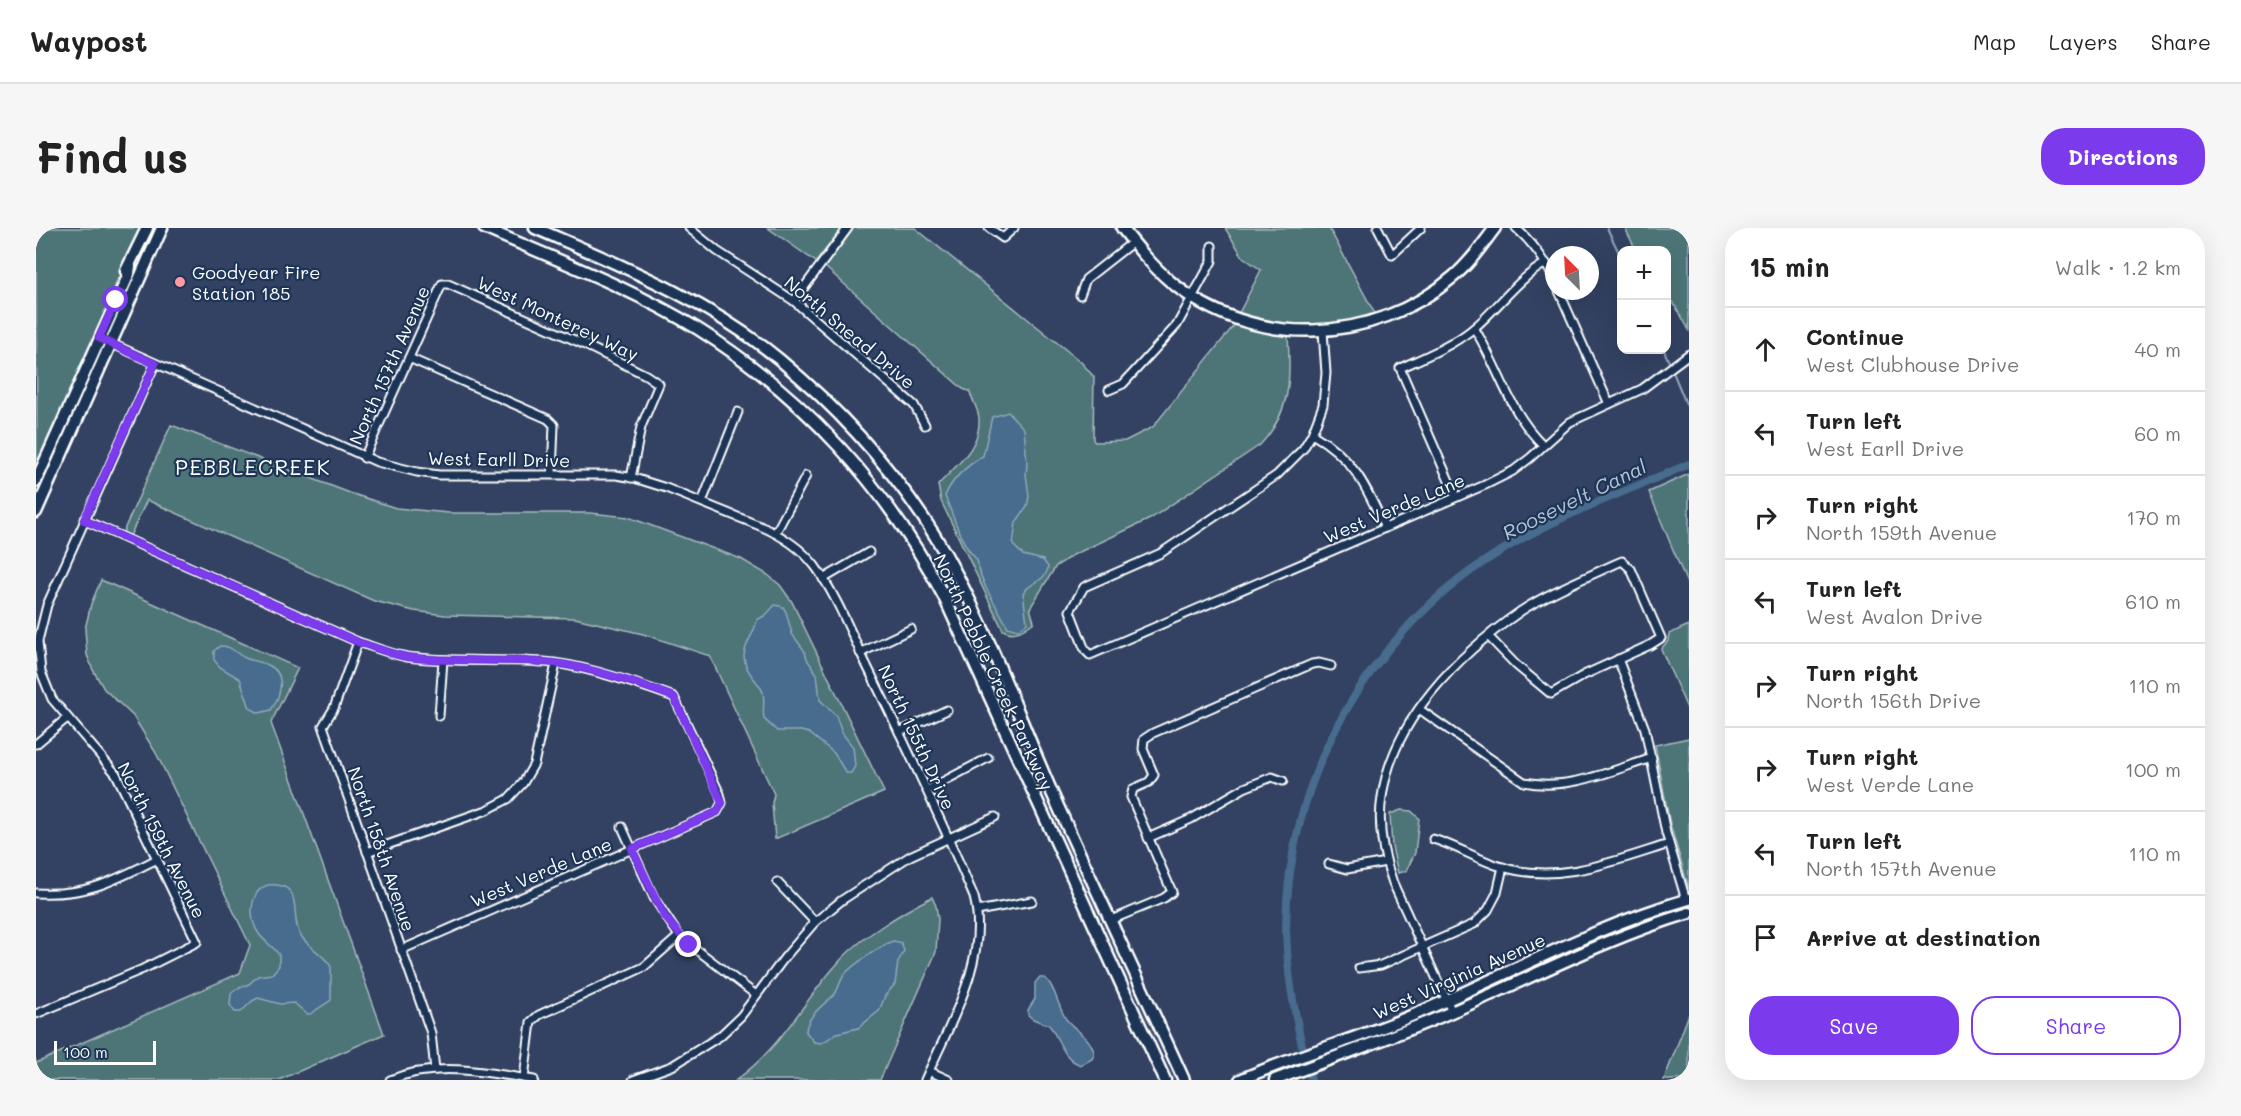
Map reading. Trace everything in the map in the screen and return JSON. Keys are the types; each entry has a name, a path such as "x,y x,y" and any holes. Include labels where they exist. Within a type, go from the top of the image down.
{"main road":[{"path":"36,481 119,293 118,287 147,228"},
{"name":"North Pebble Creek Parkway","path":"484,228 642,299 697,328 773,382 815,420 868,480 919,550 952,614 1165,1080"},
{"name":"North Pebble Creek Parkway","path":"535,228 697,303 778,358 815,391 872,450 919,511 936,538 973,609 1029,739 1184,1080"},
{"path":"1122,228 1164,276 1216,310 1241,320 1284,329 1323,331 1374,321 1425,298 1465,266 1495,228"},
{"path":"36,512 161,229"},
{"path":"1011,747 1029,739"},
{"name":"West Virginia Avenue","path":"1240,1080 1293,1058 1390,1025 1589,936 1688,899"},
{"name":"West Virginia Avenue","path":"1275,1080 1398,1035 1603,944 1689,913"},
{"path":"1095,928 1111,920"}],"street":[{"name":"North Snead Drive","path":"689,228 717,251 794,301 914,405 925,425"},
{"path":"794,301 848,228"},
{"path":"989,228 1003,238 1014,228"},
{"path":"1378,228 1392,255 1421,228"},
{"path":"1516,228 1545,262"},
{"path":"1080,295 1086,279 1133,242"},
{"path":"1109,390 1123,384 1177,325 1212,261 1212,246"},
{"path":"1456,497 1400,368 1430,355 1474,328 1531,272 1545,264"},
{"name":"North 157th Avenue","path":"364,458 442,284"},
{"name":"West Monterey Way","path":"442,284 447,284 581,343 646,375 659,384 642,428 631,478"},
{"path":"1563,300 1609,404"},
{"path":"1474,328 1485,344 1512,405 1527,429 1543,445"},
{"path":"1323,331 1326,373 1323,405 1312,434 1330,444 1357,471 1385,528"},
{"name":"West Earll Drive","path":"99,338 364,458 397,468 439,475 552,474 616,475 631,478 702,502 776,532 801,552 823,579"},
{"name":"West Verde Lane","path":"1312,434 1303,449 1277,475 1161,553 1084,587 1070,611 1085,650 1090,655 1513,471 1570,422 1642,388 1689,354"},
{"path":"409,358 548,419 554,425 552,474"},
{"name":"North 159th Avenue","path":"36,1014 143,969 197,942 116,774 52,699 41,672 38,641 47,605 155,364"},
{"path":"702,502 738,412"},
{"path":"776,532 806,476"},
{"path":"84,520 358,642 404,656 443,660 556,664 534,764 523,783 508,799 367,852"},
{"path":"823,579 868,552"},
{"path":"1452,1012 1386,862 1381,836 1382,796 1396,751 1419,709 1467,655 1488,636 1522,611 1545,597 1622,561 1631,569 1661,638 1551,694 1516,665 1488,636"},
{"name":"North 155th Drive","path":"823,579 927,789 978,911"},
{"path":"860,653 911,629"},
{"name":"North 158th Avenue","path":"358,642 334,708 323,726 431,1034 435,1070"},
{"path":"1618,659 1645,729 1669,844 1688,899"},
{"path":"439,716 443,660"},
{"name":"West Verde Lane","path":"401,950 717,812 722,803 674,697 601,674 556,664"},
{"path":"1111,920 1164,898 1172,892 1131,800 1131,793 1149,782 1154,775 1142,744 1147,736 1312,664 1331,666"},
{"path":"1419,709 1524,782 1532,784 1557,785 1652,758"},
{"path":"899,732 947,710"},
{"path":"36,744 67,718"},
{"path":"927,789 987,758"},
{"path":"1148,838 1191,819 1244,788 1272,777 1283,781"},
{"path":"633,1080 672,1066 720,1036 741,1016 815,922 842,900 901,861 995,817"},
{"path":"622,826 654,898 679,936 756,995"},
{"path":"1433,839 1478,859 1503,867 1547,873 1596,867 1669,844"},
{"path":"36,893 62,895 89,890 157,859"},
{"path":"1329,864 1347,869 1386,862"},
{"path":"1359,968 1381,965 1474,924 1482,917 1497,893 1503,867"},
{"path":"777,882 815,922"},
{"path":"925,1080 973,968 978,911 1032,901"},
{"path":"524,1078 531,1022 538,1015 644,968 679,936"},
{"path":"390,1080 435,1070 475,1070 534,1080"},
{"path":"929,1071 949,1080"}],"green space":[{"path":"36,228 143,228 123,273 116,282 113,296 37,468"},
{"path":"768,228 842,228 816,262"},
{"path":"854,228 915,228 1081,362 1094,377 1093,440 1095,442 1125,441 1153,427 1235,324 1288,336 1289,381 1278,420 1260,445 1150,519 1073,555 1056,566 1030,608 1034,622 1016,632 1007,632 1003,630 941,501 938,485 972,447 979,429 976,408 969,391 963,389 825,267"},
{"path":"1225,228 1329,228 1375,314 1324,324 1290,324 1239,313 1261,270 1243,257"},
{"path":"1625,228 1689,228 1689,330 1671,300 1671,246 1634,246"},
{"path":"171,425 350,493 396,508 449,513 590,513 628,517 741,559 780,585 792,602 884,792 775,839 772,803 774,794 710,656 643,634 575,618 445,615 414,611 374,601 147,500 130,536 123,532"},
{"path":"1689,474 1689,588 1649,492"},
{"path":"101,580 298,668 271,723 384,1034 279,1080 36,1080 36,1063 240,973 250,945 156,753 133,716 104,689 93,670 87,655 85,629 91,604"},
{"path":"1689,625 1689,713 1661,649 1668,641 1669,634"},
{"path":"1689,738 1689,889 1670,824 1655,745"},
{"path":"1401,810 1411,811 1419,818 1415,853 1406,871 1398,873 1392,847 1390,814"},
{"path":"932,897 938,919 936,952 880,1080 736,1080 767,1053 825,978 857,944 882,926"},
{"path":"1689,1014 1689,1080 1664,1080"}],"water":[{"path":"1008,412 1024,429 1029,496 1027,507 1016,522 1013,545 1023,555 1043,560 1048,567 1044,576 1023,593 1027,623 1018,630 1008,627 986,588 977,560 961,537 945,496 961,473 983,456 992,417"},
{"path":"775,605 783,607 792,634 817,674 820,700 836,716 842,733 853,747 855,766 851,773 846,773 834,753 809,733 777,731 764,719 763,693 748,670 744,656 757,620 766,615"},
{"path":"220,646 227,647 245,658 265,664 278,674 279,692 271,710 259,713 250,708 240,679 220,667 214,660 214,651"},
{"path":"268,885 288,889 294,902 297,928 301,936 331,967 331,1000 310,1014 294,1003 280,1004 258,998 241,1012 235,1012 230,1005 231,994 235,990 249,984 258,976 272,974 279,966 279,955 259,934 252,914 252,906 257,894 261,888"},
{"path":"893,941 901,943 904,951 898,962 895,984 885,996 879,1011 858,1028 837,1033 822,1043 814,1042 806,1032 809,1021 835,994 844,975 867,956"},
{"path":"1039,978 1045,978 1054,991 1066,1019 1091,1044 1094,1055 1092,1059 1081,1065 1075,1062 1065,1053 1049,1025 1028,1015 1028,1010 1035,999 1035,983"}],"waterway":[{"path":"1607,228 1617,249"},
{"path":"1666,354 1689,411"},
{"name":"Roosevelt Canal","path":"1311,1080 1297,1024 1288,968 1286,929 1290,873 1301,818 1319,765 1343,715 1374,668 1410,625 1451,587 1496,554 1542,528 1591,505 1689,464"}],"place":[{"name":"Goodyear Fire Station 185","path":"180,282"}],"district":[{"name":"PEBBLECREEK","path":"253,466"}],"route":[{"path":"116,300 99,338 155,364 84,520 378,649 404,656 452,661 556,664 601,674 674,697 720,794 722,803 717,812 632,849 664,916 689,945"}]}
